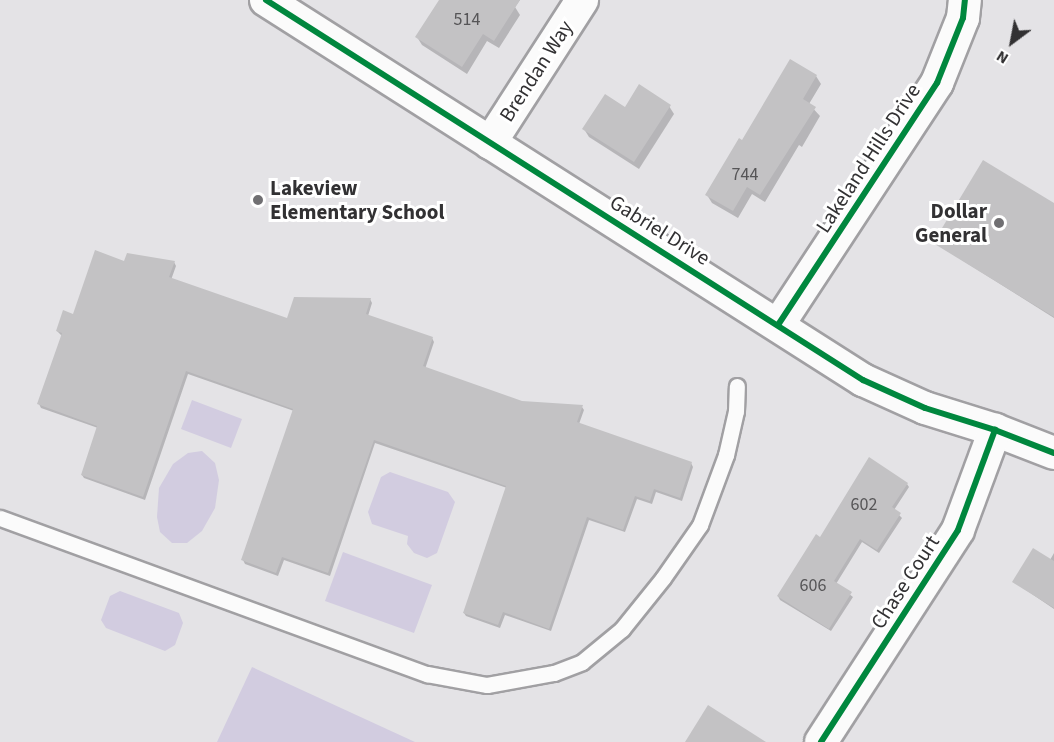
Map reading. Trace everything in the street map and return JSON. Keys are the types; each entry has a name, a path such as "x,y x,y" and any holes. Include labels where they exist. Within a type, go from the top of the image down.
{"street":[{"name":"Gabriel Drive","path":"266,0 863,380 926,408 995,430 1054,453"},
{"name":"Brendan Way","path":"490,143 582,0"},
{"name":"Lakeland Hills Drive","path":"778,325 937,82 963,18 965,0"},
{"name":"Chase Court","path":"821,742 958,530 984,465 995,430"}],"lane":[{"path":"0,518 427,674 488,685 554,672 582,662 622,629 663,578 700,525 726,455 736,411 737,386"}],"shaded area":[{"path":"192,400 242,419 231,448 181,429"},
{"path":"202,451 215,463 219,480 215,508 202,531 187,543 172,543 160,532 157,517 159,488 173,464 188,453"},
{"path":"390,472 448,492 455,502 437,553 427,558 414,553 407,544 408,536 372,524 368,512 381,477"},
{"path":"343,552 432,585 414,633 325,601"},
{"path":"120,591 179,613 183,623 175,645 165,651 106,628 101,620 110,596"},
{"path":"252,667 415,742 217,742"}],"building":[{"path":"439,0 520,0 494,41 483,34 462,67 415,37"},
{"path":"790,59 817,75 803,99 816,107 760,195 747,187 733,211 705,195 739,138 742,140"},
{"path":"639,84 671,105 634,162 582,129 605,94 625,107"},
{"name":"Dollar General","path":"983,160 1054,203 1054,317 933,243"},
{"path":"95,250 124,261 127,253 175,261 169,277 287,318 294,297 371,298 366,314 433,337 423,366 522,401 583,405 577,422 692,462 680,498 654,489 650,501 635,496 623,530 587,517 549,629 503,612 498,625 463,613 506,486 374,440 328,573 282,557 276,573 241,560 293,409 186,371 143,497 81,475 97,426 37,404 62,333 56,331 63,310 73,314"},
{"path":"869,457 908,483 892,507 901,513 877,550 860,539 834,581 852,592 829,629 777,596 816,534 820,537"},
{"path":"1033,548 1054,561 1054,608 1012,582"},
{"path":"708,705 766,742 685,742"}],"cycle path":[{"path":"266,0 863,380 925,408 995,430 1054,453"},
{"path":"778,325 937,83 963,18 965,0"},
{"path":"821,742 958,530 995,430"}],"place":[{"name":"Lakeview Elementary School","path":"258,200"},
{"name":"Dollar General","path":"999,223"}]}
